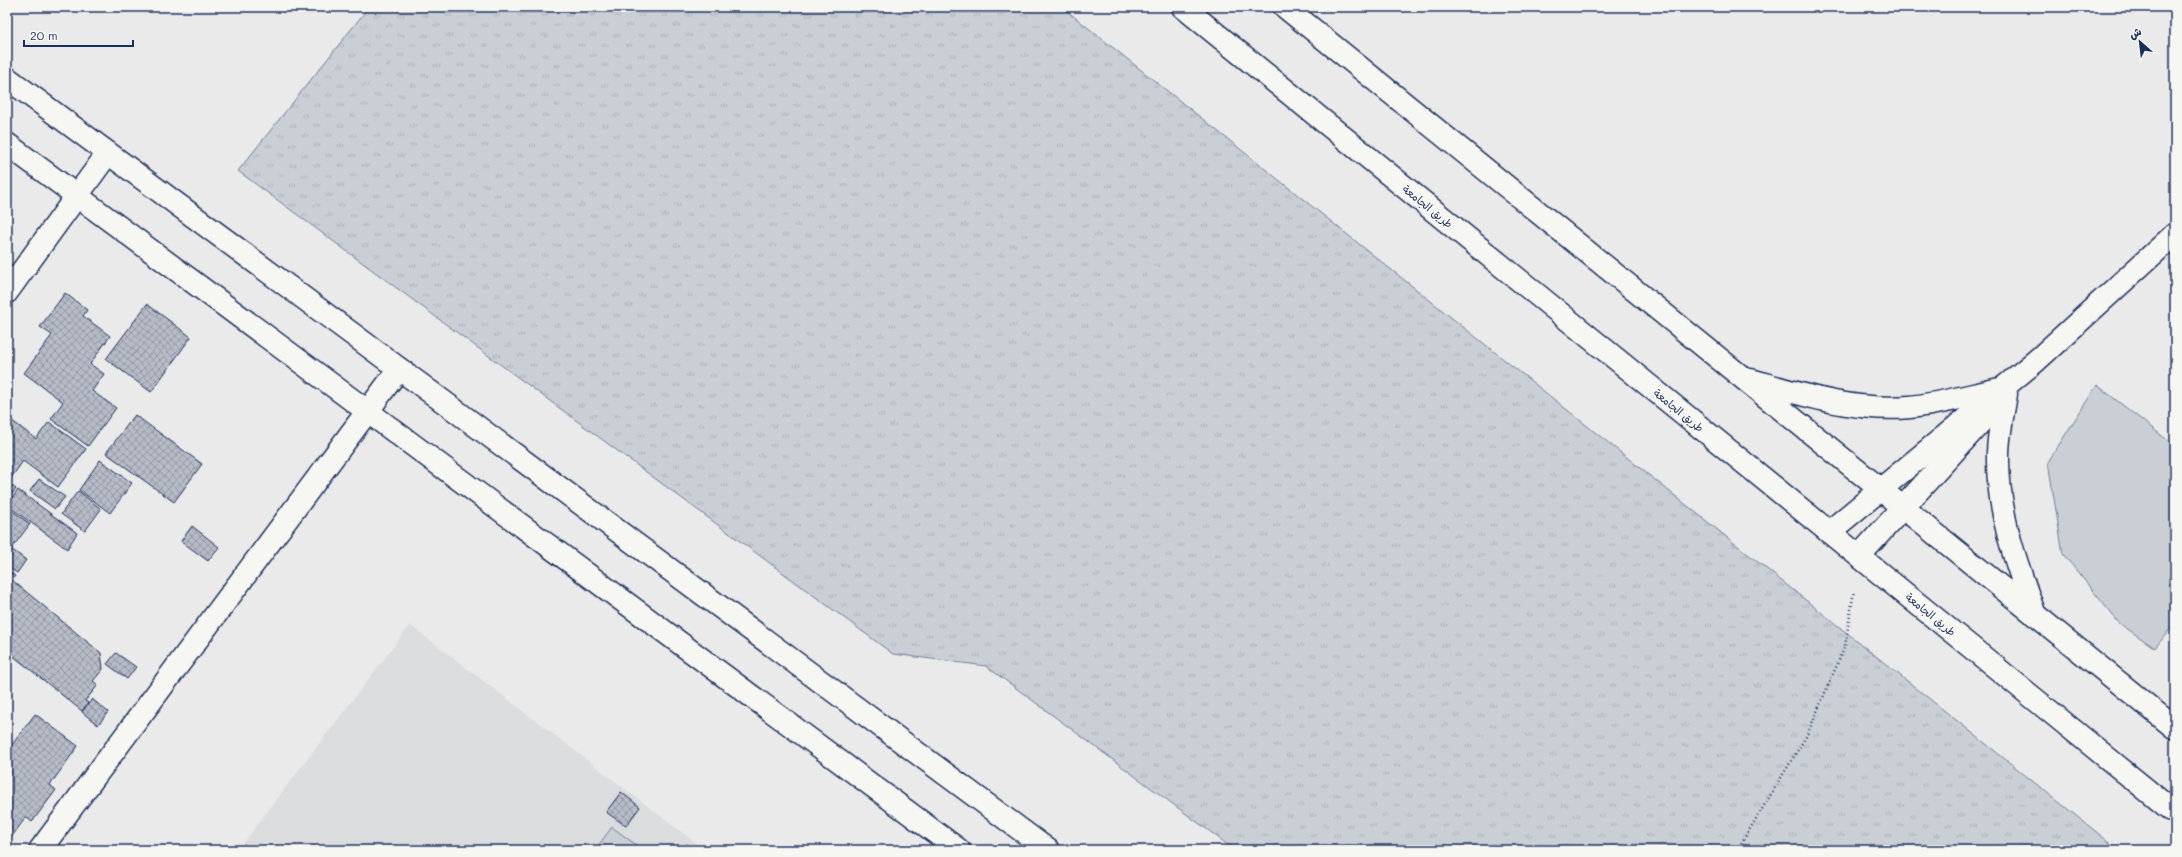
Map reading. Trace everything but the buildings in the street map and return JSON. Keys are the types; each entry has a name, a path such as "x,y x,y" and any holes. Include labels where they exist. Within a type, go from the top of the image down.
{"main road":[{"name":"طريق الجامعة","path":"1184,7 2175,813"},
{"path":"1284,7 2175,728"},
{"path":"7,78 1048,850"},
{"path":"7,144 959,850"},
{"path":"7,292 108,153"},
{"path":"1829,532 2003,392 2175,234"},
{"path":"40,850 399,369"},
{"path":"1741,377 1823,400 1869,407 1910,407 2003,392"},
{"path":"1859,556 1903,508 2003,392"},
{"path":"2003,392 1998,455 2001,500 2009,542 2035,615"}],"path":[{"path":"1737,850 1807,735 1845,646 1859,556"}],"shaded area":[{"path":"410,625 705,850 238,850"}],"green space":[{"path":"369,7 1062,7 2119,850 1235,850 986,666 893,654 238,171"},
{"path":"2097,385 2175,446 2175,623 2155,648 2119,623 2063,554 2048,462"},
{"path":"612,827 643,850 595,850"}]}
